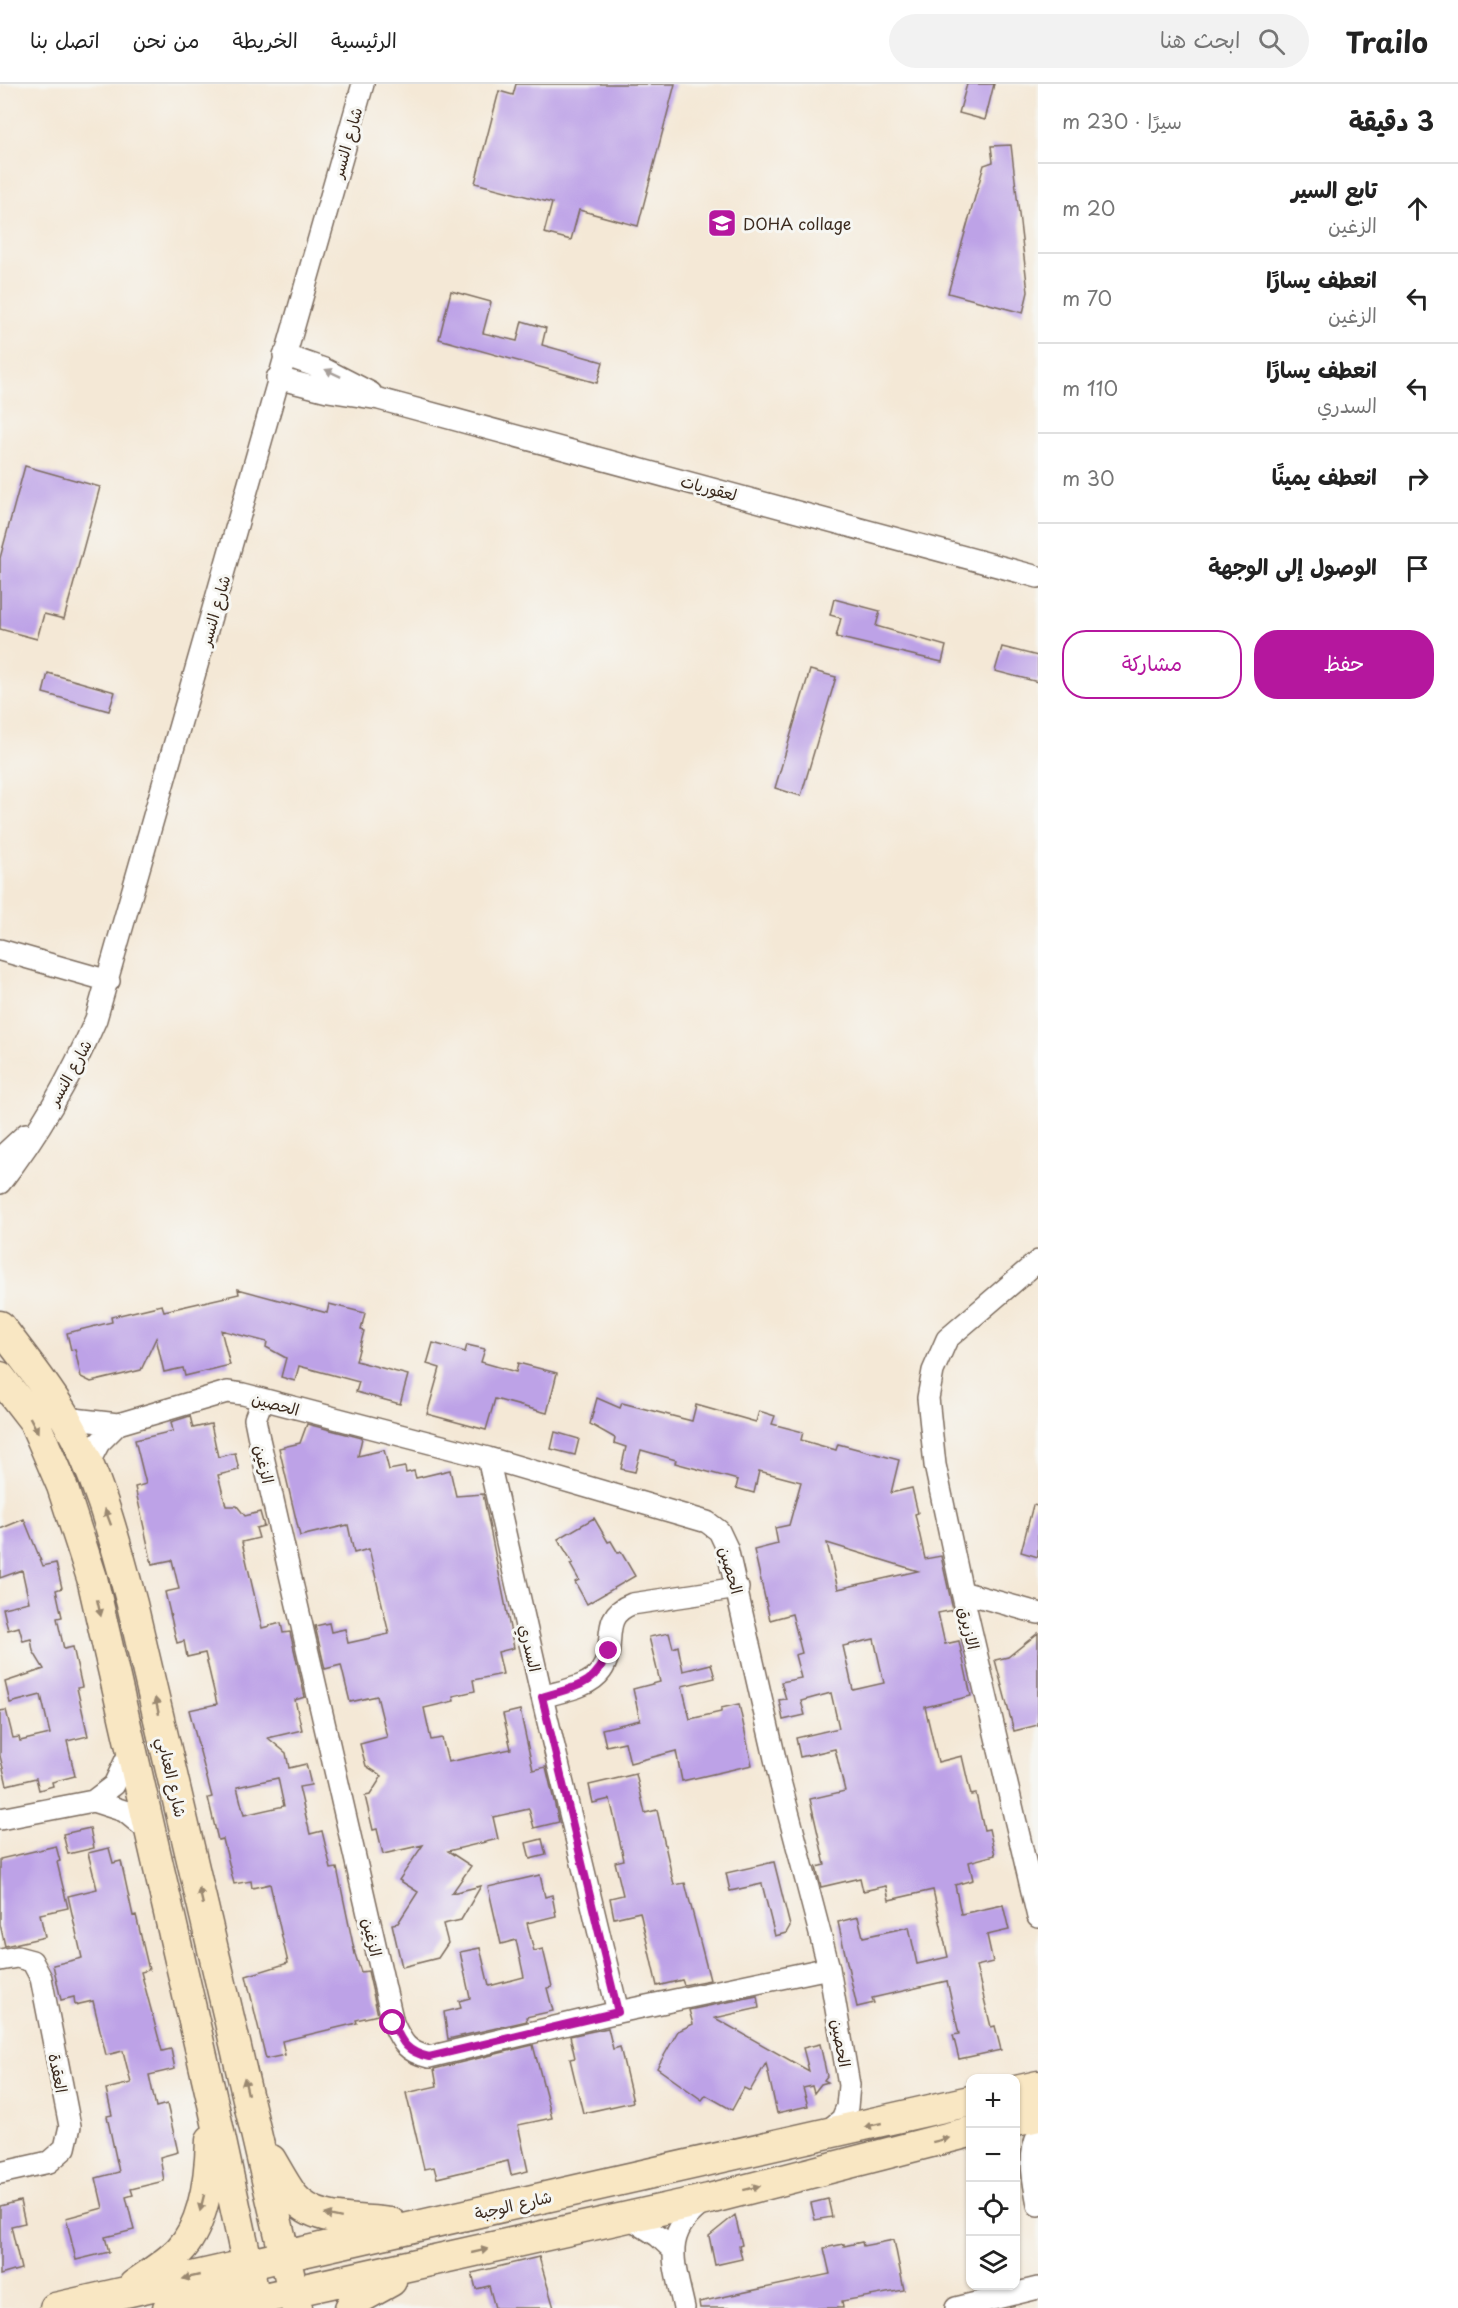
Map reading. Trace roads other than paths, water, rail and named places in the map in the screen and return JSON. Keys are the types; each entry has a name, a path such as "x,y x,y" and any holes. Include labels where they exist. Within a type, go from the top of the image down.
{"street":[{"name":"شارع النسر","path":"0,1183 24,1151 81,1056 109,981 284,355 363,84"},
{"name":"لعقوريات","path":"284,355 343,378 379,399"},
{"name":"لعقوريات","path":"278,378 328,391 379,399 1038,577"},
{"path":"0,950 109,981"},
{"name":"شارع النسر","path":"0,1158 39,1125"},
{"name":"الازيرق","path":"1037,1909 962,1592 935,1465 928,1398 933,1371 948,1339 1038,1261"},
{"name":"شارع العنابي","path":"0,1326 65,1418 88,1464 114,1534 260,2143 271,2284"},
{"name":"شارع العنابي","path":"0,1377 34,1421 62,1485 92,1578 213,2104 271,2284"},
{"name":"الحصين","path":"65,1418 118,1424 227,1392 488,1458 707,1522 719,1531 727,1548 738,1588 781,1785 829,1968 849,2085 848,2107 842,2119 817,2138"},
{"name":"الزغين","path":"262,1400 255,1419 259,1438 393,2023 404,2046 414,2054 429,2057 618,2012 829,1968"},
{"path":"88,1464 99,1443 118,1424"},
{"name":"السدري","path":"488,1458 542,1697 618,2012"},
{"path":"542,1697 583,1684 601,1671 609,1651 613,1618 619,1609 632,1604 738,1588"},
{"path":"962,1592 1038,1613"},
{"path":"0,1820 93,1801 114,1785 132,1747"},
{"path":"93,1801 124,1812 152,1834"},
{"path":"169,1916 181,1930 189,1948 271,2284"},
{"name":"العقدة","path":"0,1960 17,1957 32,1961 41,1978 70,2126 66,2148 49,2162 0,2174"},
{"name":"شارع الوجبة","path":"219,2308 412,2226 685,2164 817,2138 966,2102"},
{"path":"127,2291 180,2250 201,2211 210,2173 213,2104"},
{"path":"1020,2120 1038,2116"},
{"name":"شارع الوجبة","path":"55,2308 127,2291 271,2284 423,2264 709,2199 966,2133"},
{"path":"1038,2135 1031,2152 1038,2205"},
{"path":"260,2143 295,2198 314,2211 332,2217 412,2226"},
{"path":"1020,2153 1031,2165"},
{"path":"168,2308 271,2284 660,2184 670,2180 685,2164"},
{"path":"684,2308 672,2249 678,2228 691,2211 709,2199"},
{"path":"628,2217 658,2236 672,2249"},
{"path":"350,2308 355,2301 423,2264"},
{"path":"956,2308 1038,2288"}],"place":[{"name":"DOHA collage","path":"722,223"}]}
